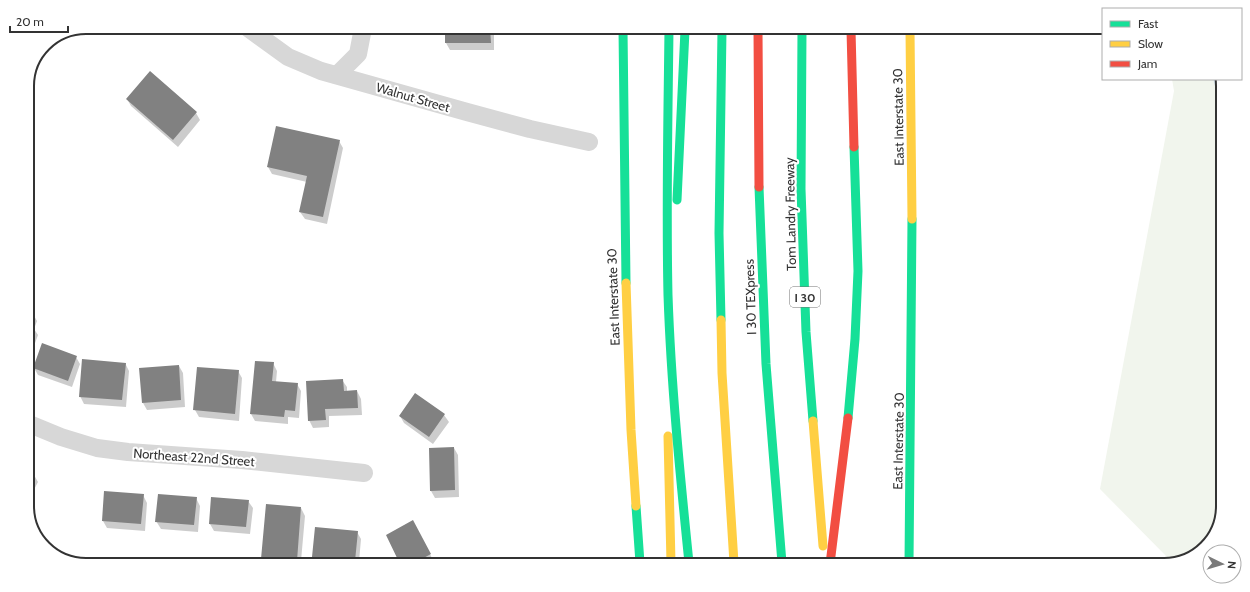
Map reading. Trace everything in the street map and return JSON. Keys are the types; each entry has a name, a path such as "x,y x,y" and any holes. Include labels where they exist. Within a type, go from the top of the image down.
{"main road":[{"name":"East Interstate 30","path":"624,34 623,157 625,299 635,501 640,558"},
{"path":"669,34 667,232 670,333 676,431 689,558"},
{"path":"677,206 685,34"},
{"path":"722,34 719,233 722,373 734,558"},
{"name":"I 30 TEXpress","path":"758,34 760,214 765,347 782,558"},
{"name":"Tom Landry Freeway","path":"802,34 801,189 806,316 818,507 824,558"},
{"path":"831,558 850,403 858,271 851,34"},
{"name":"East Interstate 30","path":"909,558 912,263 910,34"},
{"path":"671,558 668,434 676,222"}],"street":[{"name":"Walnut Street","path":"256,34 288,57 321,71 495,120 589,142"},
{"path":"337,75 358,54 362,34"},
{"name":"Northeast 22nd Street","path":"34,426 61,437 97,448 128,452 242,460 364,473"}],"shaded area":[{"path":"1172,80 1216,80 1215,516 1209,532 1198,545 1184,554 1168,558 1100,489 1174,91"},
{"path":"1213,80 1216,80 1216,90"}],"building":[{"path":"445,34 490,34 491,43 445,43"},
{"path":"150,71 197,112 173,140 126,99"},
{"path":"276,126 340,140 323,217 299,212 307,176 267,167"},
{"path":"42,343 77,356 68,381 34,368"},
{"path":"82,359 126,363 122,400 79,397"},
{"path":"255,361 274,362 272,381 298,383 295,411 285,410 284,417 250,414"},
{"path":"179,365 181,400 142,403 139,368"},
{"path":"197,367 239,370 235,414 193,410"},
{"path":"343,379 344,391 357,390 358,408 325,409 326,420 308,421 306,381"},
{"path":"415,393 445,414 429,437 399,416"},
{"path":"454,447 455,490 430,491 429,448"},
{"path":"104,491 144,494 141,524 102,521"},
{"path":"158,494 197,497 194,525 155,522"},
{"path":"211,497 249,500 246,527 209,524"},
{"path":"266,504 301,507 297,558 261,558"},
{"path":"413,520 431,554 424,558 397,558 386,535"},
{"path":"315,527 358,531 355,558 312,557"}],"traffic: fast":[{"path":"623,34 626,283"},
{"path":"669,34 667,195 669,328 679,463 688,558"},
{"path":"677,200 685,34"},
{"path":"721,320 719,233 722,34"},
{"path":"802,34 801,189 806,332 813,421"},
{"path":"848,418 855,339 858,271 854,147"},
{"path":"759,187 766,364 782,558"},
{"path":"909,558 912,219"},
{"path":"636,506 640,558"}],"traffic: slow":[{"path":"910,34 912,219"},
{"path":"626,283 631,430 636,506"},
{"path":"721,320 722,373 734,558"},
{"path":"813,421 823,546"},
{"path":"668,436 671,558"}],"traffic: jam":[{"path":"758,34 759,187"},
{"path":"851,34 854,147"},
{"path":"831,558 848,418"}]}
